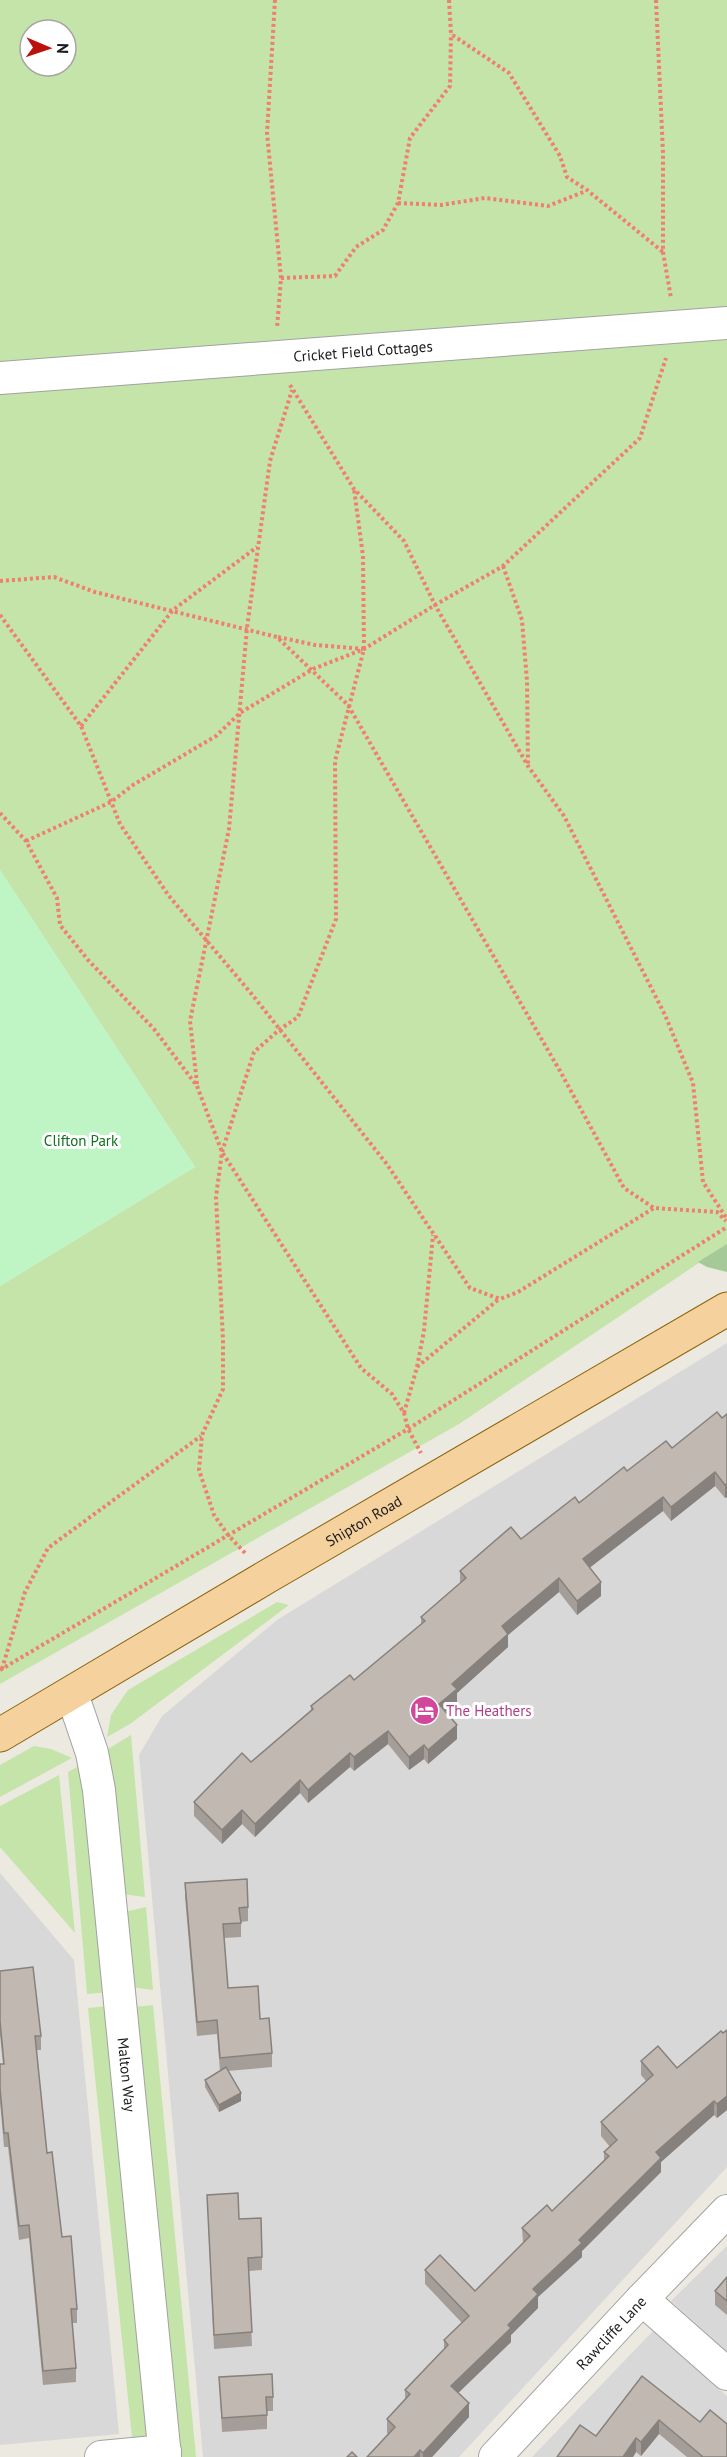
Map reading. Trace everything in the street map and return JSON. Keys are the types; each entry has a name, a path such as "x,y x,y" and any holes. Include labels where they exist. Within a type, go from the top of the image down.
{"main road":[{"name":"Shipton Road","path":"0,1735 268,1576 727,1310"}],"street":[{"name":"Cricket Field Cottages","path":"0,378 727,323"},
{"name":"Malton Way","path":"72,1694 92,1753 99,1790 165,2454"},
{"name":"Rawcliffe Lane","path":"495,2457 727,2211"},
{"path":"642,2299 727,2374"},
{"path":"101,2457 165,2454"}],"path":[{"path":"274,0 267,133 281,278 274,357 354,489 404,541 435,604 528,766 564,816 665,1015 693,1083 703,1182 727,1220"},
{"path":"281,278 335,276 356,247 383,230 398,203 410,138 450,86 449,0"},
{"path":"26,841 111,802 133,785 216,736 240,713 313,669 364,649 435,604 503,566 640,438 676,326 663,252 663,153 656,0"},
{"path":"451,34 509,73 560,156 567,177 587,190 663,252"},
{"path":"398,203 441,205 485,198 548,206 587,190"},
{"path":"292,390 270,461 247,628 229,829 190,1021 197,1086 222,1152 361,1368 392,1394 404,1413 408,1429 436,1478"},
{"path":"268,1576 228,1535 214,1515 199,1470 202,1435 223,1389 224,1340 216,1197 222,1152 255,1052 279,1030 298,1017 336,920 335,761 364,649 363,556 354,489"},
{"path":"81,726 173,610 258,547"},
{"path":"503,566 522,620 528,766"},
{"path":"0,581 54,577 95,592 277,637 315,645 364,649"},
{"path":"0,615 81,726 120,824 169,896 386,1163 470,1288 500,1299"},
{"path":"277,637 348,705 554,1061 624,1188 654,1208 717,1212 727,1220"},
{"path":"0,813 26,841 57,898 60,925 88,960 154,1029 197,1086"},
{"path":"417,1367 500,1299 518,1292 654,1208"},
{"path":"1,1670 408,1429 727,1227"},
{"path":"404,1413 424,1332 434,1234"},
{"path":"1,1670 25,1592 48,1548 202,1435"}],"shaded area":[{"path":"727,1343 727,2167 459,2457 203,2457 139,1755 162,1716 277,1620"},
{"path":"0,1873 74,1960 119,2434 0,2445"},
{"path":"727,2246 727,2351 671,2301"},
{"path":"654,2330 727,2396 727,2457 532,2457"}],"green space":[{"path":"0,0 727,0 727,1244 459,1424 0,1684 0,1286 195,1167 0,870"},
{"name":"Clifton Park","path":"0,870 195,1167 0,1286"},
{"path":"727,1244 727,1272 698,1262"},
{"path":"277,1602 289,1605 130,1724 107,1737 111,1715 128,1690"},
{"path":"131,1735 145,1897 122,1894 108,1749"},
{"path":"34,1746 51,1749 72,1758 0,1797 0,1765"},
{"path":"81,1765 108,1992 87,1994 68,1772"},
{"path":"59,1775 75,1933 0,1847 0,1806"},
{"path":"146,1907 153,1990 131,1987 124,1912"},
{"path":"153,2005 196,2457 177,2457 135,2007"},
{"path":"109,2006 155,2457 134,2457 88,2008"}],"building":[{"path":"717,1412 722,1418 727,1414 727,1484 725,1485 715,1472 671,1507 663,1497 583,1559 601,1582 577,1601 559,1578 502,1626 508,1634 452,1684 457,1689 439,1704 457,1725 428,1750 424,1745 409,1757 388,1731 354,1757 350,1753 308,1790 300,1780 255,1824 242,1810 222,1830 194,1802 242,1753 251,1762 313,1709 311,1706 350,1675 354,1680 425,1621 421,1617 466,1578 460,1571 511,1527 521,1539 575,1497 579,1503 624,1467 627,1471 666,1441 672,1448"},
{"path":"247,1879 248,1907 239,1908 241,1923 223,1924 228,1988 258,1986 260,2019 269,2018 272,2053 220,2058 217,2020 197,2022 185,1883"},
{"path":"33,1967 41,2036 35,2036 47,2153 52,2152 62,2237 71,2236 77,2309 71,2309 76,2368 43,2371 29,2225 19,2226 8,2133 4,2133 0,2088 0,2064 4,2064 0,2021 0,1971"},
{"path":"727,2030 727,2096 717,2104 714,2101 656,2152 661,2158 579,2240 582,2243 533,2289 538,2294 508,2325 511,2328 451,2386 469,2403 423,2453 420,2450 414,2457 367,2457 395,2427 387,2419 410,2394 405,2390 448,2345 444,2340 469,2316 425,2270 440,2255 475,2291 530,2236 522,2228 547,2205 552,2211 609,2156 604,2152 617,2140 601,2122 653,2075 641,2061 658,2046 677,2068 721,2031 723,2033"},
{"path":"226,2067 241,2093 219,2105 205,2080"},
{"path":"238,2193 239,2219 261,2218 262,2257 248,2258 252,2332 214,2335 207,2195"},
{"path":"727,2277 727,2301 715,2291"},
{"path":"272,2374 273,2397 266,2397 267,2415 222,2418 219,2377"},
{"path":"642,2376 700,2422 710,2410 727,2424 727,2457 701,2457 659,2420 641,2442 636,2438 623,2457 557,2457 580,2425 596,2436"},
{"path":"352,2452 357,2457 347,2457"}],"place":[{"name":"The Heathers","path":"425,1710"}]}
